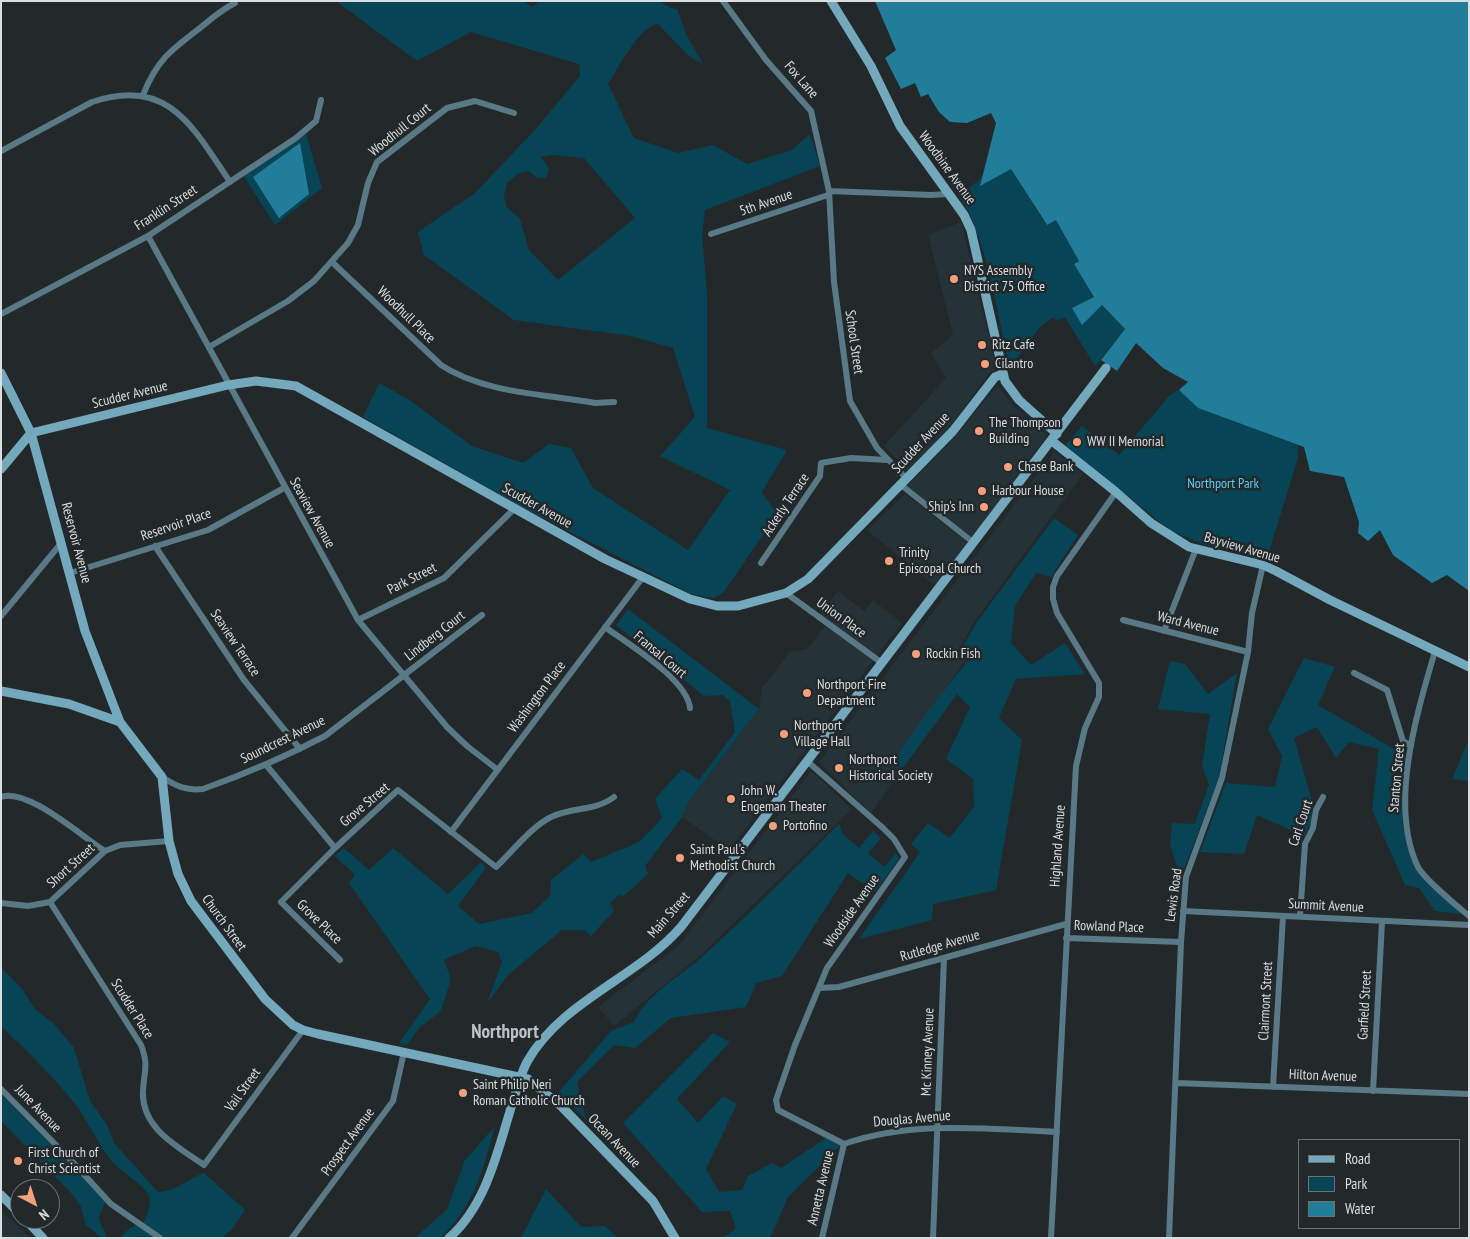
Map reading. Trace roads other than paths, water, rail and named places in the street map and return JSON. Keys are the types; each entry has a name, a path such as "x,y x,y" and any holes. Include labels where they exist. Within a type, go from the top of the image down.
{"main road":[{"name":"Woodbine Avenue","path":"830,1 871,66 900,126 964,215 971,230 1005,381 1019,400 1054,438"},
{"name":"Main Street","path":"449,1238 466,1220 486,1181 521,1076 532,1053 563,1020 672,937 1106,368"},
{"name":"Reservoir Avenue","path":"1,373 31,433 85,631 120,722"},
{"name":"Scudder Avenue","path":"31,433 228,385 256,381 296,386 605,559 690,599 726,607 749,604 786,593 802,584 816,572 953,431 995,377 1003,374"},
{"path":"1,469 31,433"},
{"name":"Bayview Avenue","path":"1054,438 1151,523 1196,549 1264,565 1435,651 1469,666"},
{"path":"1,691 69,704 120,722 162,778"},
{"name":"Church Street","path":"162,778 168,841 178,874 191,901 254,988 280,1015 303,1030 521,1076"},
{"name":"Ocean Avenue","path":"521,1076 528,1079 555,1100 653,1201 675,1238"},
{"path":"1,1195 10,1204"},
{"path":"34,1229 43,1238"}],"street":[{"name":"Fox Lane","path":"723,1 766,60 811,110 829,193"},
{"path":"143,95 162,59 217,12 235,3"},
{"path":"1,151 92,102 116,96 143,95 168,106 193,126 230,182"},
{"name":"Franklin Street","path":"1,314 148,236 296,138 316,121 321,100"},
{"name":"Woodhull Court","path":"332,262 348,243 358,225 368,184 378,162 447,108 460,103 476,100 514,113"},
{"name":"5th Avenue","path":"711,234 829,193 931,196 948,194"},
{"name":"School Street","path":"829,193 834,282 850,401 877,448 904,482 974,543"},
{"name":"Seaview Avenue","path":"148,236 284,488 358,620 403,677 456,737 498,770"},
{"path":"209,346 288,301 314,281 332,262"},
{"name":"Woodhull Place","path":"332,262 441,366 457,376 488,385 595,402 614,402"},
{"name":"Ackerly Terrace","path":"761,563 820,476 822,463 851,458 887,460"},
{"name":"Reservoir Place","path":"70,573 208,530 284,488"},
{"name":"Highland Avenue","path":"1052,1238 1066,924 1076,766 1085,728 1098,698 1099,684 1057,612 1052,587 1057,576 1116,492"},
{"name":"Park Street","path":"358,620 444,578 514,509"},
{"path":"1,616 62,542"},
{"name":"Seaview Terrace","path":"155,546 244,680 300,749"},
{"path":"1164,630 1196,549"},
{"name":"Lewis Road","path":"1169,1238 1181,942 1186,877 1222,778 1248,652 1252,613 1264,565"},
{"name":"Washington Place","path":"451,832 643,577"},
{"name":"Union Place","path":"786,593 882,663"},
{"name":"Lindberg Court","path":"403,677 482,615"},
{"name":"Ward Avenue","path":"1122,620 1248,652"},
{"name":"Fransal Court","path":"605,627 661,669 686,696 690,708"},
{"name":"Stanton Street","path":"1435,651 1423,692 1411,746 1407,790 1407,828 1417,867 1469,916"},
{"path":"1354,674 1387,690 1403,741 1411,746"},
{"name":"Soundcrest Avenue","path":"162,778 179,788 197,790 267,766 324,736 403,677"},
{"name":"Woodside Avenue","path":"807,760 883,828 905,857 827,968 795,1044 776,1100 778,1110 844,1144"},
{"path":"267,766 335,848"},
{"name":"Grove Street","path":"280,902 398,790 496,867 549,818 564,812 604,804 614,797"},
{"path":"1,797 20,796 37,805 105,851"},
{"name":"Carl Court","path":"1300,916 1305,844 1313,828 1316,810 1323,797"},
{"name":"Short Street","path":"50,902 105,851 120,845 168,841"},
{"path":"1,903 28,906 50,902"},
{"name":"Scudder Place","path":"50,902 141,1045 147,1067 143,1105 149,1120 160,1133 204,1165"},
{"name":"Grove Place","path":"280,902 340,960"},
{"name":"Summit Avenue","path":"1183,911 1469,925"},
{"name":"Clairmont Street","path":"1273,1087 1283,916"},
{"name":"Garfield Street","path":"1373,1091 1382,922"},
{"name":"Rutledge Avenue","path":"819,988 839,987 1066,924"},
{"name":"Rowland Place","path":"1066,938 1181,942"},
{"name":"Mc Kinney Avenue","path":"933,1238 944,958"},
{"name":"Vail Street","path":"204,1165 303,1030"},
{"name":"Prospect Avenue","path":"292,1238 393,1101 404,1052"},
{"name":"Hilton Avenue","path":"1176,1083 1469,1094"},
{"name":"June Avenue","path":"1,1089 57,1146"},
{"name":"Douglas Avenue","path":"844,1144 882,1133 938,1127 1057,1132"},
{"name":"Annetta Avenue","path":"822,1238 844,1144"},
{"path":"68,1157 111,1204 160,1238"}],"water":[{"path":"875,1 1469,1 1469,591 1447,575 1432,583 1393,555 1380,530 1368,541 1358,533 1359,522 1344,477 1310,471 1304,447 1198,408 1179,390 1188,382 1163,368 1136,343 1117,371 1101,360 1125,329 1102,305 1082,325 1072,308 1094,297 1074,264 1079,261 1056,220 1047,225 1011,169 980,186 996,123 991,113 967,123 950,122 939,112 928,94 921,97 915,83 901,89 885,58 896,50"},
{"path":"300,143 309,194 279,218 253,177"}],"place":[{"name":"NYS Assembly District 75 Office","path":"954,279"},
{"name":"Ritz Cafe","path":"982,345"},
{"name":"Cilantro","path":"985,364"},
{"name":"The Thompson Building","path":"979,431"},
{"name":"WW II Memorial","path":"1077,442"},
{"name":"Chase Bank","path":"1008,467"},
{"name":"Harbour House","path":"982,491"},
{"name":"Ship's Inn","path":"984,507"},
{"name":"Trinity Episcopal Church","path":"889,561"},
{"name":"Rockin Fish","path":"916,654"},
{"name":"Northport Fire Department","path":"807,693"},
{"name":"Northport Village Hall","path":"784,734"},
{"name":"Northport Historical Society","path":"839,768"},
{"name":"John W. Engeman Theater","path":"731,799"},
{"name":"Portofino","path":"773,826"},
{"name":"Saint Paul's Methodist Church","path":"680,858"},
{"name":"Saint Philip Neri Roman Catholic Church","path":"463,1093"},
{"name":"First Church of Christ Scientist","path":"18,1161"}],"district":[{"name":"Northport","path":"505,1033"}],"park label":[{"name":"Northport Park","path":"1223,484"}]}
